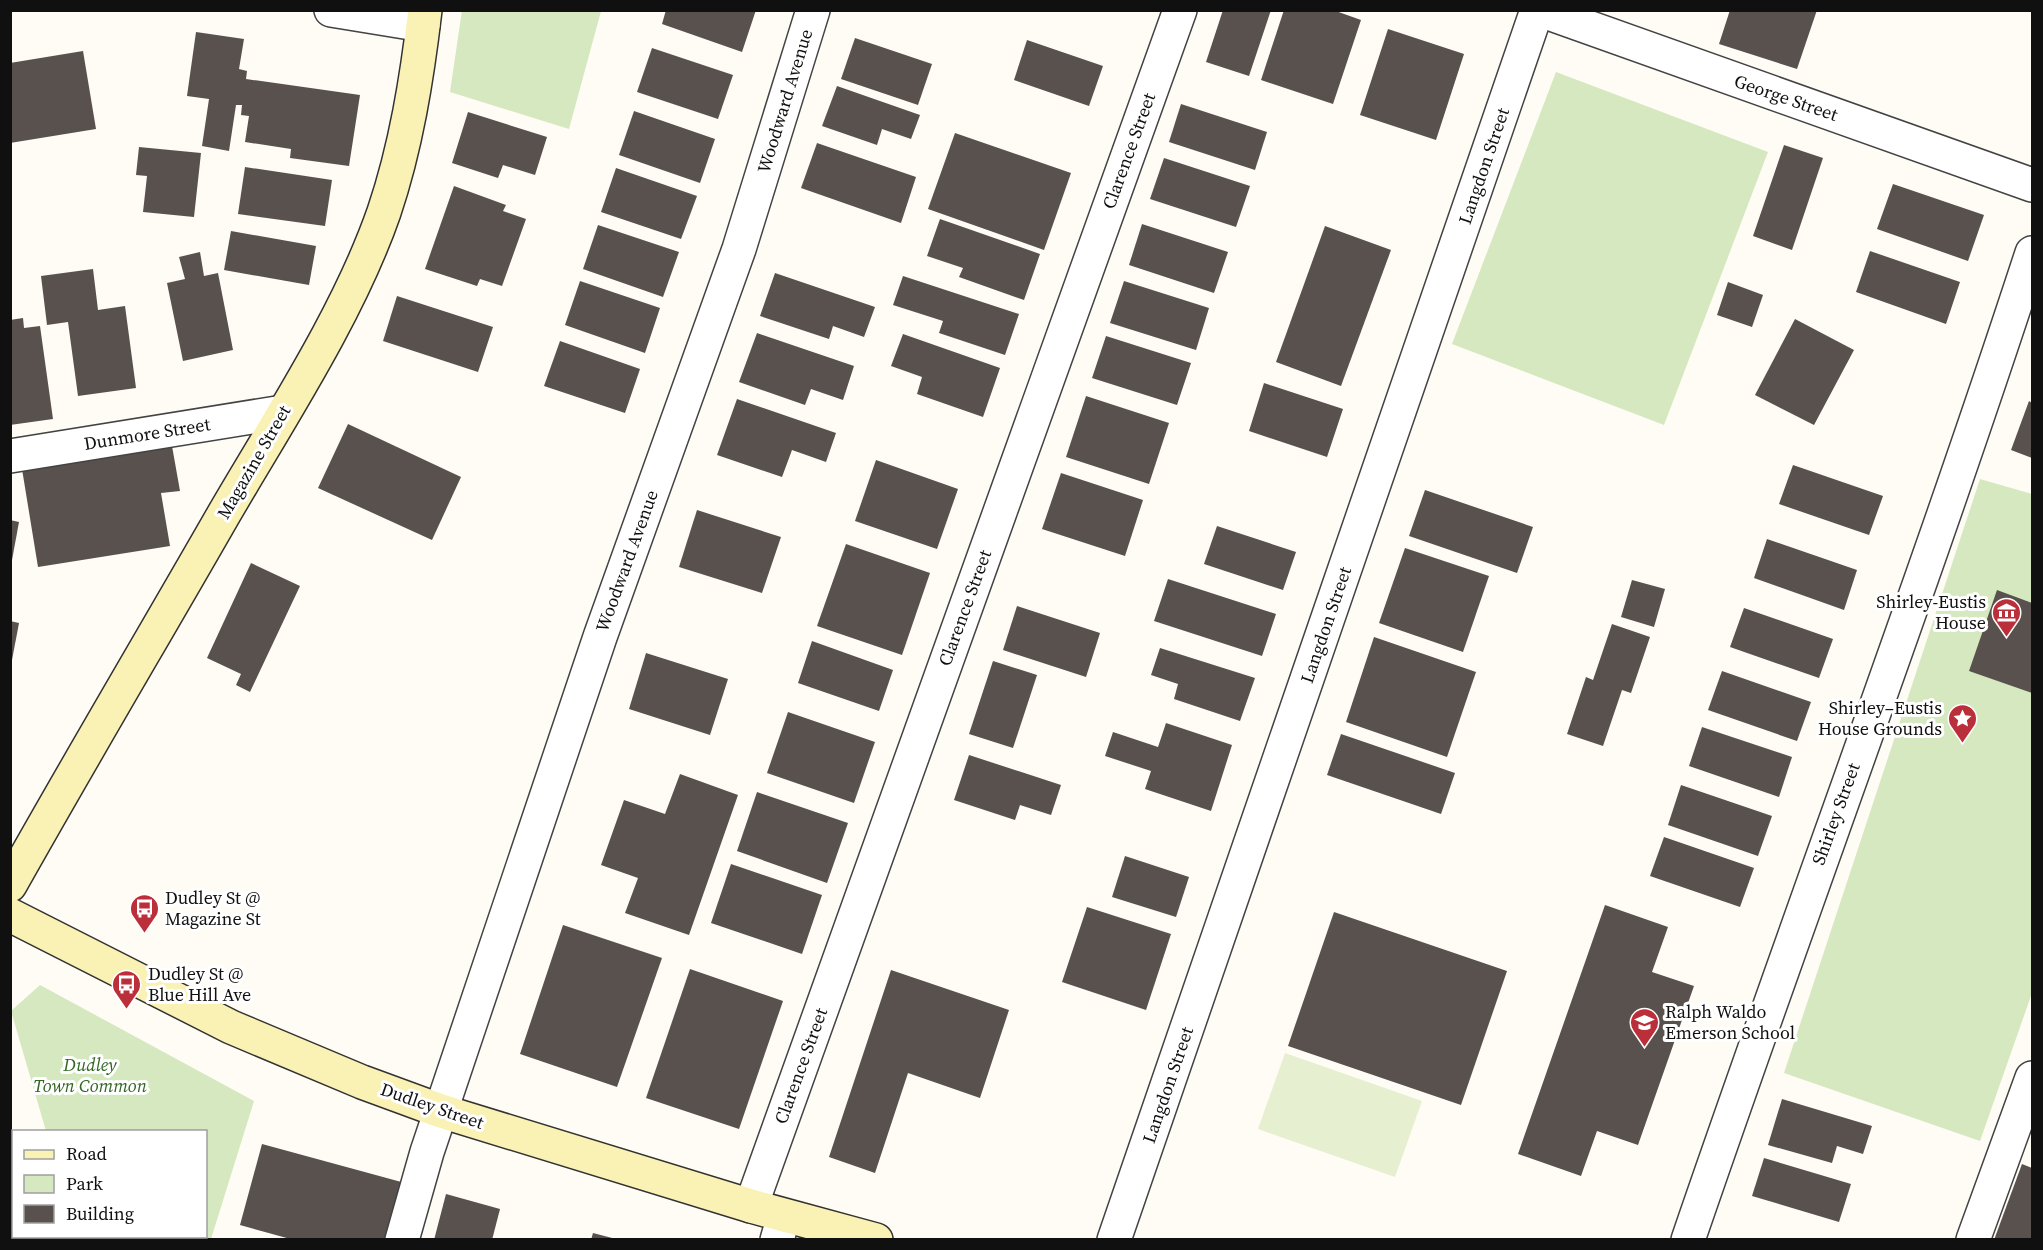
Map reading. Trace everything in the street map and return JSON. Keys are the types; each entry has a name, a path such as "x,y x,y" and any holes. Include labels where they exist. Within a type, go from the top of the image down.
{"main road":[{"name":"Magazine Street","path":"10,885 283,412 354,281 384,213 400,155 424,18"},
{"name":"Dudley Street","path":"10,915 231,1027 362,1082 441,1111 752,1206 781,1228 876,1239"}],"street":[{"path":"331,10 424,18"},
{"name":"Woodward Avenue","path":"402,1239 441,1111 600,637 739,249 813,10"},
{"name":"Clarence Street","path":"752,1206 1180,10"},
{"name":"George Street","path":"1539,10 2032,185"},
{"name":"Langdon Street","path":"1114,1239 1539,10"},
{"name":"Shirley Street","path":"1688,1239 1790,943 1968,450 2032,254"},
{"name":"Dunmore Street","path":"10,456 283,412"},
{"path":"1973,1239 2032,1078"}],"green space":[{"path":"462,10 601,11 569,129 450,92"},
{"path":"1556,72 1768,152 1664,425 1452,344"},
{"name":"Shirley–Eustis House Grounds","path":"1980,479 2032,494 2032,993 1980,1141 1784,1073"},
{"name":"Dudley Town Common","path":"40,985 254,1101 211,1239 77,1239 207,1238 207,1130 46,1130 11,1011"},
{"path":"1285,1053 1422,1101 1395,1177 1258,1129"}],"building":[{"path":"666,10 756,10 742,52 662,24"},
{"path":"1223,10 1271,10 1249,76 1206,62"},
{"path":"1284,10 1333,10 1361,20 1333,104 1261,80"},
{"path":"1730,10 1817,10 1797,69 1719,44"},
{"path":"1388,29 1464,54 1436,140 1360,115"},
{"path":"196,32 244,39 239,69 247,71 246,79 360,95 349,166 290,158 291,149 245,142 249,116 241,115 242,105 236,105 229,151 202,146 209,99 187,96"},
{"path":"855,38 932,64 918,105 841,79"},
{"path":"1027,40 1103,66 1089,106 1014,80"},
{"path":"652,48 733,75 718,119 637,92"},
{"path":"83,51 96,129 10,143 10,63"},
{"path":"837,86 920,115 911,139 882,129 877,145 822,126"},
{"path":"1181,104 1267,132 1255,170 1169,142"},
{"path":"634,111 715,139 700,183 619,155"},
{"path":"468,112 547,137 535,175 503,165 498,178 452,163"},
{"path":"955,133 1071,173 1044,250 928,209"},
{"path":"817,143 916,177 901,223 801,188"},
{"path":"1784,145 1823,158 1792,250 1753,236"},
{"path":"139,147 201,153 194,217 143,212 147,176 136,175"},
{"path":"1164,158 1250,186 1236,227 1150,199"},
{"path":"245,167 332,180 325,226 238,214"},
{"path":"616,168 697,196 681,239 601,212"},
{"path":"1893,184 1984,215 1968,261 1877,229"},
{"path":"454,186 506,205 503,211 526,219 502,286 480,279 477,286 425,269"},
{"path":"940,219 1040,254 1024,300 959,277 963,268 927,256"},
{"path":"1142,224 1228,252 1214,293 1129,265"},
{"path":"598,225 679,252 663,297 583,269"},
{"path":"1325,226 1391,250 1341,386 1276,362"},
{"path":"231,231 316,246 309,285 224,270"},
{"path":"1870,251 1960,282 1946,324 1856,292"},
{"path":"200,252 204,276 218,273 233,350 183,361 167,283 185,279 179,257"},
{"path":"93,269 98,310 125,306 136,388 78,396 68,322 47,325 41,276"},
{"path":"775,273 875,307 864,337 833,326 829,339 760,316"},
{"path":"903,276 1019,314 1005,355 939,333 943,321 893,305"},
{"path":"580,281 660,308 645,353 565,325"},
{"path":"1124,281 1209,308 1196,350 1110,323"},
{"path":"1728,282 1763,295 1752,327 1717,315"},
{"path":"397,296 493,327 478,372 383,341"},
{"path":"23,318 24,328 40,326 53,419 10,425 10,320"},
{"path":"1795,319 1854,350 1814,425 1755,395"},
{"path":"757,333 854,366 843,400 811,389 805,405 739,382"},
{"path":"903,334 1000,368 983,417 917,394 922,377 891,366"},
{"path":"1106,336 1191,363 1177,405 1092,378"},
{"path":"560,341 640,369 625,413 544,386"},
{"path":"1264,383 1343,409 1327,457 1249,431"},
{"path":"1086,396 1169,423 1149,484 1066,457"},
{"path":"737,399 836,433 826,462 792,450 782,477 717,455"},
{"path":"2029,401 2032,403 2032,458 2011,450"},
{"path":"348,424 461,477 432,540 318,488"},
{"path":"172,446 180,491 161,493 170,546 38,567 22,469"},
{"path":"876,460 958,489 937,549 855,521"},
{"path":"1793,465 1883,496 1869,535 1779,504"},
{"path":"1061,473 1143,500 1125,556 1042,529"},
{"path":"1425,490 1533,527 1517,573 1409,536"},
{"path":"697,510 781,537 762,593 679,567"},
{"path":"10,520 19,522 12,560 10,560"},
{"path":"1217,526 1296,552 1283,590 1204,564"},
{"path":"1767,539 1857,570 1844,610 1754,578"},
{"path":"846,544 930,573 902,655 817,626"},
{"path":"1405,548 1489,576 1463,652 1379,623"},
{"path":"251,563 300,586 250,692 236,685 241,674 207,658"},
{"path":"1168,579 1276,614 1262,656 1154,621"},
{"path":"1632,580 1665,589 1654,627 1621,617"},
{"name":"Shirley-Eustis House","path":"1997,590 2032,603 2032,693 1969,671"},
{"path":"1017,606 1100,633 1086,677 1003,650"},
{"path":"1744,608 1833,639 1819,678 1730,647"},
{"path":"10,621 19,623 12,660 10,660"},
{"path":"1612,624 1650,637 1631,693 1622,690 1603,746 1567,734 1586,677 1593,680"},
{"path":"1374,637 1476,672 1447,757 1346,722"},
{"path":"812,641 893,670 879,711 798,683"},
{"path":"1160,648 1255,678 1240,721 1174,699 1178,684 1151,675"},
{"path":"646,653 728,679 710,735 629,709"},
{"path":"993,661 1037,675 1013,748 969,734"},
{"path":"1722,671 1811,702 1797,741 1708,710"},
{"path":"788,712 875,742 854,803 767,773"},
{"path":"1166,723 1232,745 1211,811 1145,789 1151,771 1105,756 1113,732 1158,747"},
{"path":"1702,727 1792,757 1779,797 1689,766"},
{"path":"1341,734 1455,773 1441,814 1327,775"},
{"path":"969,755 1061,785 1051,815 1020,805 1015,820 954,800"},
{"path":"680,774 738,795 689,935 625,913 638,878 601,865 624,800 665,814"},
{"path":"1681,785 1772,816 1758,856 1668,825"},
{"path":"757,792 848,823 827,883 737,851"},
{"path":"1664,837 1754,868 1740,907 1650,876"},
{"path":"1125,856 1189,877 1176,917 1112,897"},
{"path":"731,864 822,895 802,954 711,923"},
{"path":"1605,905 1668,927 1652,972 1694,986 1638,1145 1597,1131 1581,1176 1518,1154"},
{"path":"1087,907 1171,934 1146,1010 1062,982"},
{"path":"1334,912 1507,971 1461,1105 1288,1046"},
{"path":"563,925 662,958 617,1087 520,1054"},
{"path":"690,969 783,1001 739,1129 646,1098"},
{"path":"891,970 1009,1010 980,1098 908,1073 875,1173 829,1157"},
{"path":"1782,1099 1872,1126 1863,1154 1837,1146 1832,1163 1768,1145"},
{"path":"262,1144 405,1183 390,1240 294,1240 240,1225"},
{"path":"1764,1158 1851,1184 1839,1222 1752,1196"},
{"path":"2022,1164 2032,1168 2032,1240 1994,1240"},
{"path":"446,1194 500,1209 492,1240 434,1240"},
{"path":"593,1233 616,1239 616,1240 591,1240"}],"place":[{"name":"Shirley-Eustis House","path":"2007,638"},
{"name":"Shirley–Eustis House Grounds","path":"1963,744"},
{"name":"Dudley St @ Magazine St","path":"144,934"},
{"name":"Dudley St @ Blue Hill Ave","path":"127,1010"},
{"name":"Ralph Waldo Emerson School","path":"1644,1048"}]}
